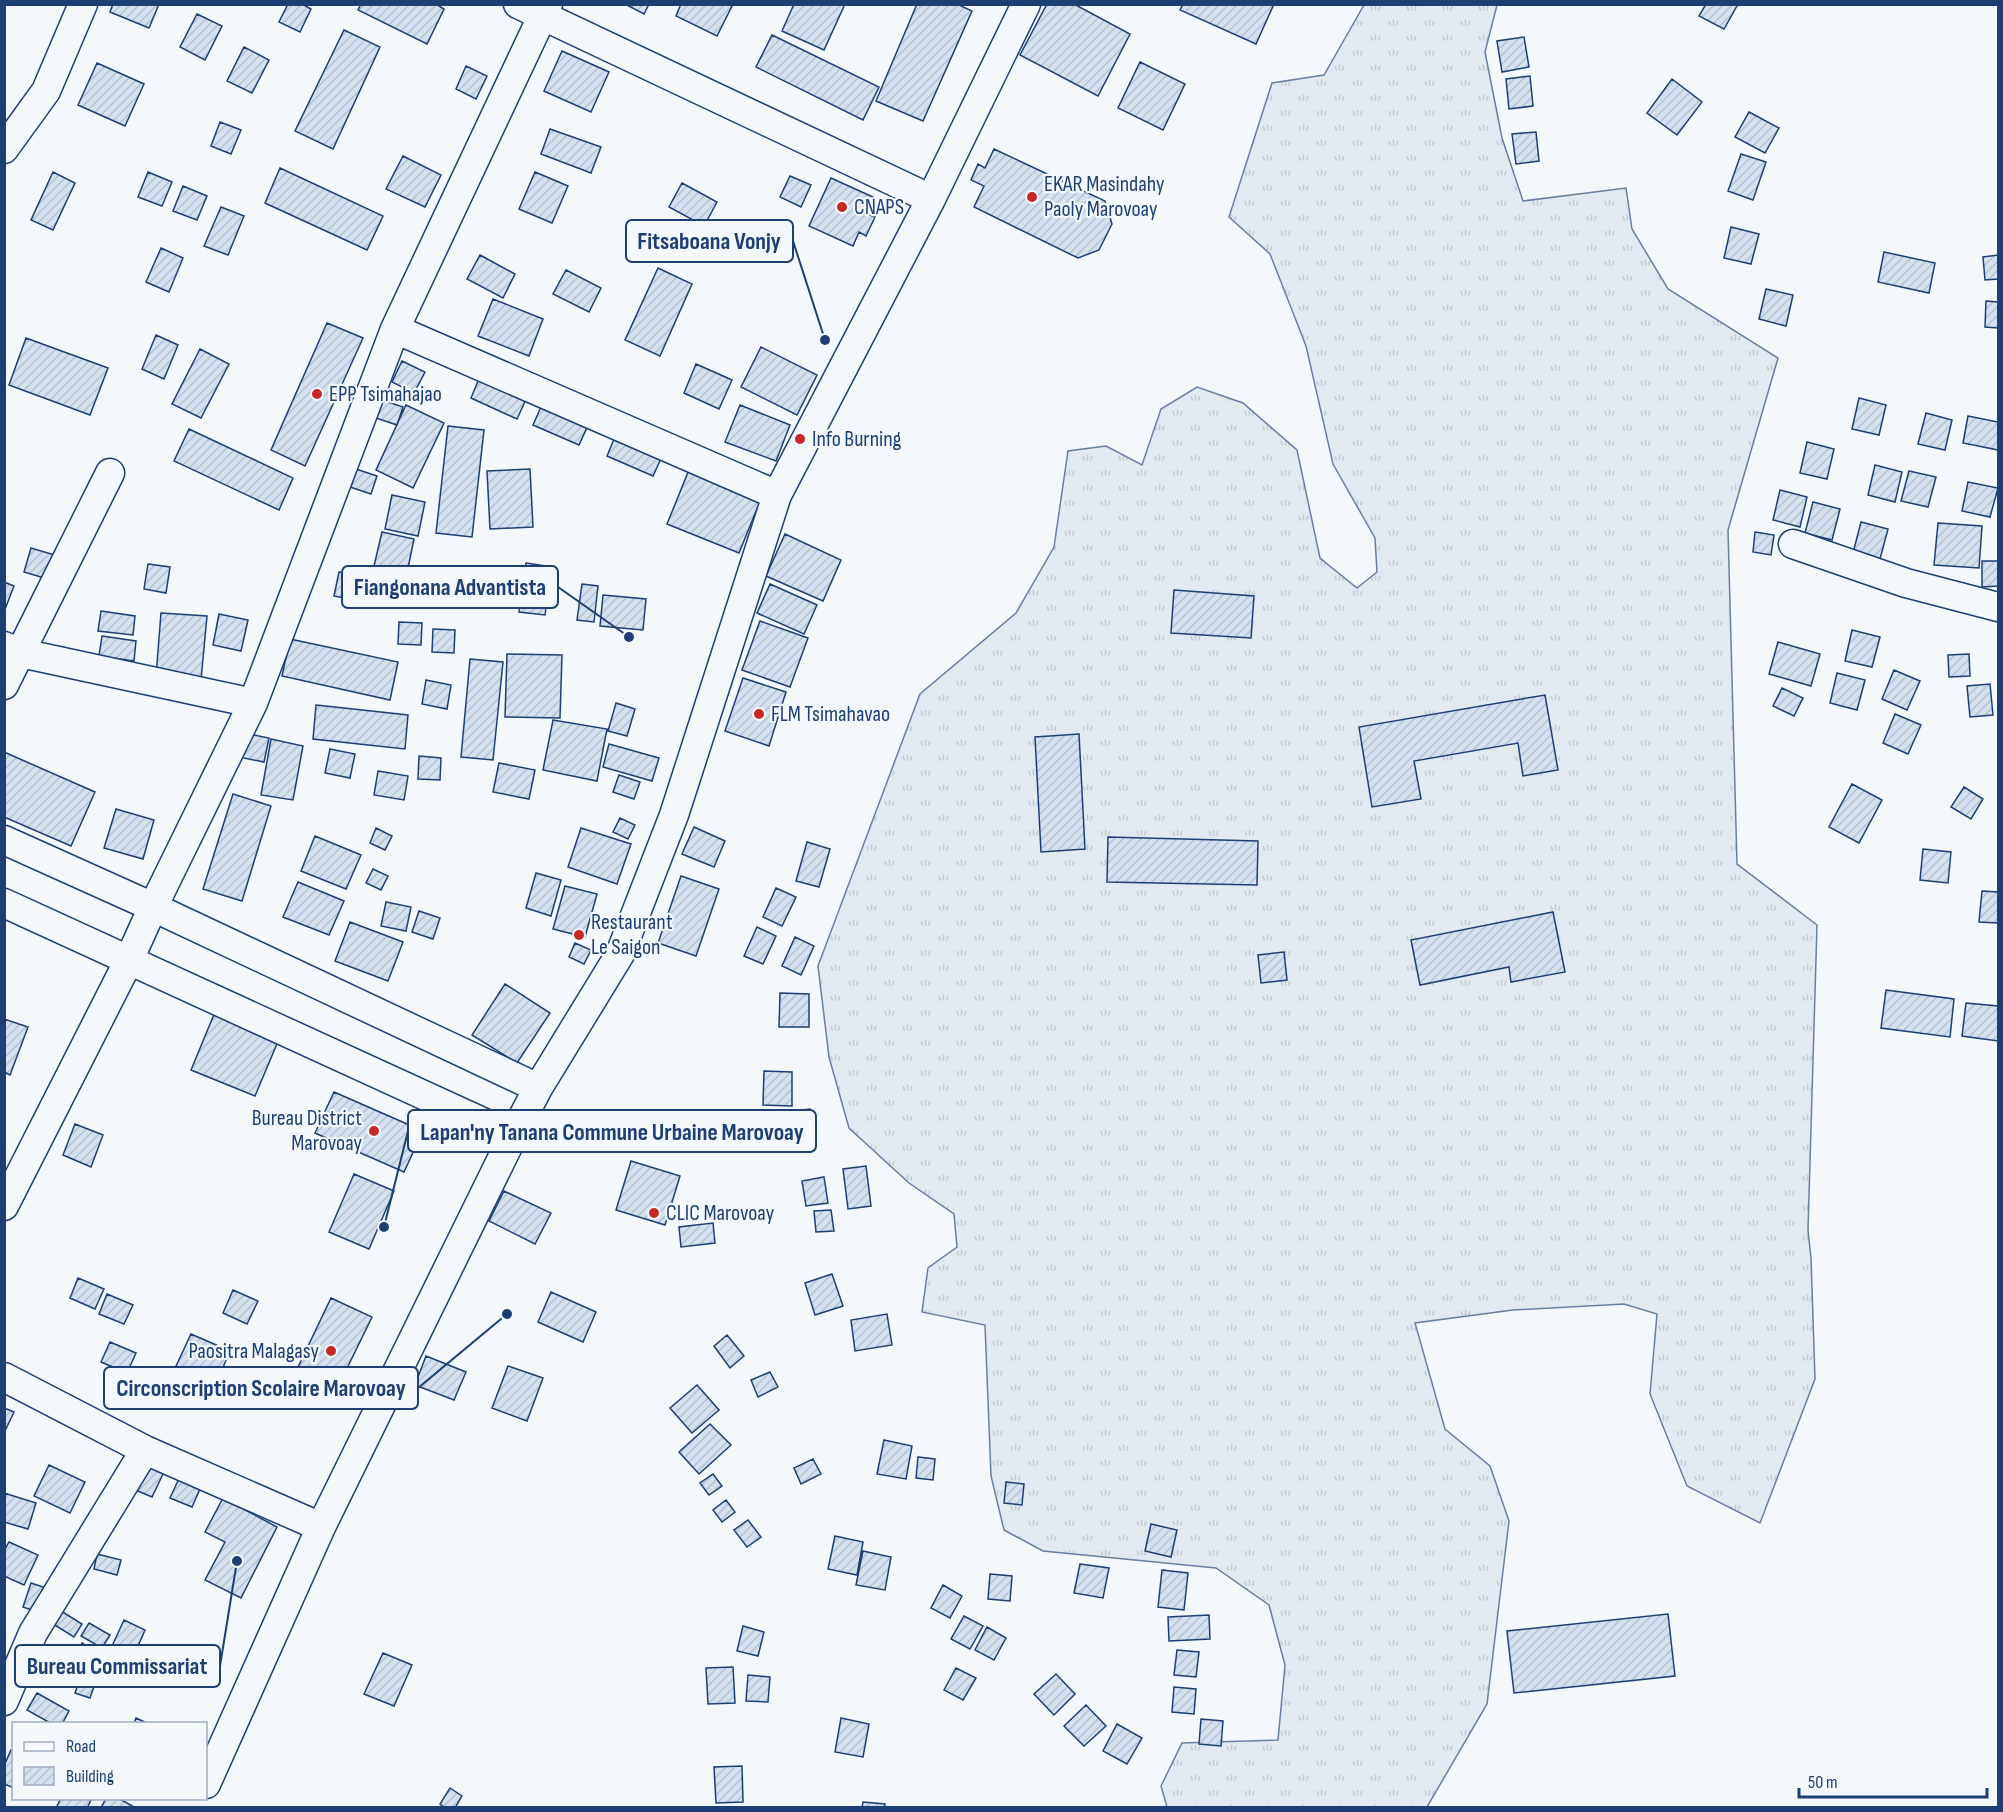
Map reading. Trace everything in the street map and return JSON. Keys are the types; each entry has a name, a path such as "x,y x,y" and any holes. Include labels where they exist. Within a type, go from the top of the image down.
{"street":[{"path":"4,149 45,91 83,4"},
{"path":"207,1783 321,1527 513,1136 538,1088 620,954 674,815 777,495 931,199 1026,4"},
{"path":"4,1206 129,960 253,703 395,329 536,8 931,199"},
{"path":"395,329 777,495"},
{"path":"4,685 13,650 110,473"},
{"path":"1793,544 1906,583 1998,608"},
{"path":"13,650 253,703"},
{"path":"4,840 153,907 538,1088"},
{"path":"4,903 513,1136"},
{"path":"4,1377 145,1450 321,1527"},
{"path":"4,1701 33,1633 145,1450"}],"green space":[{"path":"1364,5 1497,5 1485,52 1502,138 1523,201 1626,188 1632,229 1668,289 1778,358 1728,530 1737,864 1817,925 1808,1230 1815,1379 1760,1523 1687,1486 1650,1394 1657,1314 1624,1304 1513,1310 1415,1323 1445,1429 1490,1466 1509,1521 1487,1704 1427,1807 1167,1807 1161,1786 1182,1743 1278,1740 1285,1665 1269,1605 1216,1568 1043,1551 1004,1530 991,1476 985,1325 922,1312 928,1268 957,1247 954,1214 909,1183 849,1128 829,1057 818,966 920,694 1016,613 1054,547 1068,451 1106,446 1142,465 1161,409 1197,387 1243,403 1297,450 1320,558 1357,588 1377,572 1375,538 1333,464 1306,346 1270,254 1229,217 1272,83 1324,75"}],"building":[{"path":"113,4 159,4 149,28 110,12"},
{"path":"288,4 302,4 311,9 300,32 279,22"},
{"path":"361,4 436,4 444,9 427,44 358,10"},
{"path":"625,4 649,4 644,14"},
{"path":"681,4 728,4 732,6 717,36 676,16"},
{"path":"794,4 845,4 824,50 782,31"},
{"path":"917,4 957,4 972,11 923,121 876,101"},
{"path":"1047,4 1074,4 1130,34 1098,96 1020,55"},
{"path":"1183,4 1274,4 1256,44 1180,10"},
{"path":"1706,4 1738,4 1724,29 1699,16"},
{"path":"197,14 222,26 205,60 180,47"},
{"path":"344,30 380,47 333,149 295,131"},
{"path":"772,35 879,87 863,120 756,67"},
{"path":"1524,37 1529,67 1502,72 1497,41"},
{"path":"244,47 269,60 252,93 227,81"},
{"path":"562,51 609,72 591,112 544,91"},
{"path":"1140,62 1185,84 1163,130 1118,108"},
{"path":"97,63 144,84 125,126 78,105"},
{"path":"466,66 487,76 476,99 456,89"},
{"path":"1530,76 1533,106 1509,109 1506,79"},
{"path":"1672,79 1702,102 1677,135 1647,113"},
{"path":"1749,112 1779,128 1765,153 1735,137"},
{"path":"220,122 241,130 231,154 211,146"},
{"path":"550,129 601,147 591,173 541,154"},
{"path":"1536,132 1539,161 1516,164 1512,134"},
{"path":"994,149 1105,201 1112,224 1099,250 1078,258 974,207 984,186 971,180 978,164 985,168"},
{"path":"1741,154 1766,162 1753,200 1728,191"},
{"path":"403,156 441,175 425,207 386,189"},
{"path":"280,168 383,216 367,250 265,203"},
{"path":"53,172 75,183 53,230 31,220"},
{"path":"148,172 172,182 162,206 138,197"},
{"path":"535,172 568,186 552,223 519,209"},
{"path":"790,176 811,185 801,207 780,197"},
{"path":"831,178 875,198 868,214 875,217 866,236 859,232 853,246 809,226"},
{"path":"682,183 717,202 704,226 669,207"},
{"path":"183,186 207,196 197,220 173,211"},
{"path":"221,207 244,216 228,255 204,246"},
{"path":"1731,227 1759,234 1751,264 1724,258"},
{"path":"161,248 183,258 169,292 146,282"},
{"path":"1884,252 1935,263 1929,293 1878,282"},
{"path":"480,255 515,274 503,298 467,279"},
{"path":"1998,255 1998,279 1985,280 1983,257"},
{"path":"658,268 692,284 660,356 625,340"},
{"path":"566,270 601,288 589,312 553,294"},
{"path":"1766,289 1793,295 1786,326 1759,319"},
{"path":"493,299 543,319 529,356 478,336"},
{"path":"1986,301 1998,302 1998,328 1985,327"},
{"name":"EPP Tsimahajao","path":"327,323 363,338 305,466 271,450"},
{"path":"156,335 178,345 164,379 142,369"},
{"path":"26,338 108,368 90,415 9,385"},
{"path":"761,347 817,375 797,415 741,387"},
{"path":"200,349 229,364 201,418 172,404"},
{"path":"402,361 425,372 414,393 392,382"},
{"path":"696,364 732,380 719,409 684,393"},
{"path":"481,374 528,395 517,419 471,398"},
{"path":"1859,398 1886,405 1879,435 1852,429"},
{"path":"382,400 403,407 397,425 376,418"},
{"path":"544,400 590,421 579,445 533,425"},
{"path":"406,405 444,423 413,488 376,470"},
{"path":"740,405 790,425 776,461 725,442"},
{"path":"1926,413 1952,420 1945,450 1918,444"},
{"path":"1968,416 1998,422 1998,450 1963,443"},
{"path":"448,426 484,430 472,537 436,533"},
{"path":"189,429 293,478 279,510 174,461"},
{"path":"617,432 664,452 653,476 607,456"},
{"path":"1807,442 1834,449 1827,479 1800,473"},
{"path":"691,465 763,494 739,553 667,524"},
{"path":"1875,465 1902,472 1895,502 1868,495"},
{"path":"356,469 377,476 371,494 350,487"},
{"path":"530,469 533,527 490,529 487,471"},
{"path":"1909,471 1936,477 1928,507 1901,501"},
{"path":"1968,482 1998,488 1990,517 1962,511"},
{"path":"1780,490 1807,497 1800,527 1773,520"},
{"path":"392,495 425,502 418,536 385,529"},
{"path":"1813,502 1840,509 1832,540 1805,533"},
{"path":"1861,522 1888,529 1880,559 1853,553"},
{"path":"1938,523 1982,526 1979,568 1934,565"},
{"path":"382,532 414,539 407,573 374,566"},
{"path":"1755,532 1774,535 1771,555 1753,552"},
{"path":"785,534 841,560 823,601 766,576"},
{"path":"31,548 58,556 51,580 24,572"},
{"path":"1982,561 1998,561 1998,586 1982,587"},
{"path":"526,563 552,567 545,615 519,612"},
{"path":"148,564 170,567 166,593 144,589"},
{"path":"339,572 364,577 359,601 334,596"},
{"path":"4,582 14,586 4,612"},
{"path":"582,584 598,586 594,622 577,620"},
{"path":"770,584 817,605 804,634 757,613"},
{"path":"1174,590 1254,596 1251,638 1171,633"},
{"path":"603,595 646,599 643,630 600,626"},
{"path":"101,611 135,616 133,635 98,631"},
{"path":"161,613 207,616 201,680 156,676"},
{"path":"219,614 248,620 241,651 213,645"},
{"path":"760,621 808,638 790,687 742,670"},
{"path":"399,622 422,623 421,645 398,644"},
{"path":"433,629 455,630 454,653 432,652"},
{"path":"1852,630 1880,637 1872,667 1845,661"},
{"path":"102,636 136,641 134,661 99,656"},
{"path":"290,639 398,662 390,700 282,676"},
{"path":"1778,642 1820,654 1811,686 1769,674"},
{"path":"507,654 562,655 560,718 505,717"},
{"path":"1969,654 1970,676 1949,677 1948,655"},
{"path":"470,659 503,662 493,760 461,757"},
{"path":"1894,670 1920,681 1907,710 1882,699"},
{"path":"1837,673 1865,680 1857,710 1830,703"},
{"path":"743,678 786,692 769,746 725,731"},
{"path":"426,680 451,685 447,709 422,704"},
{"path":"1990,684 1993,715 1970,717 1967,686"},
{"path":"1782,688 1803,698 1794,716 1773,706"},
{"path":"1545,695 1558,770 1523,776 1518,743 1414,761 1421,799 1372,807 1359,727"},
{"path":"616,703 635,709 627,736 608,731"},
{"path":"316,705 408,715 405,749 313,739"},
{"path":"1895,714 1921,725 1908,754 1883,743"},
{"path":"553,720 607,729 597,781 543,770"},
{"path":"244,733 269,738 264,762 239,757"},
{"path":"1079,734 1085,849 1041,852 1035,737"},
{"path":"271,739 303,746 293,800 261,795"},
{"path":"609,744 659,758 652,781 603,767"},
{"path":"330,749 355,754 350,778 325,773"},
{"path":"4,752 95,792 71,846 4,817"},
{"path":"419,756 441,758 440,780 418,779"},
{"path":"499,763 535,770 529,799 493,792"},
{"path":"378,771 408,776 404,800 374,795"},
{"path":"619,775 640,782 634,799 613,792"},
{"path":"1852,784 1882,800 1859,843 1829,827"},
{"path":"1964,787 1983,799 1971,819 1951,807"},
{"path":"233,794 271,806 242,901 203,889"},
{"path":"116,809 154,820 143,859 104,848"},
{"path":"620,818 635,825 628,839 613,832"},
{"path":"694,827 725,841 714,867 682,854"},
{"path":"376,828 392,836 385,850 370,843"},
{"path":"581,828 631,844 617,884 568,867"},
{"path":"315,836 361,855 346,889 301,871"},
{"path":"1108,837 1258,841 1257,885 1107,882"},
{"path":"807,842 830,849 819,887 796,881"},
{"path":"1923,849 1951,852 1948,883 1920,880"},
{"path":"373,869 388,876 381,890 366,883"},
{"path":"536,873 561,880 551,916 526,908"},
{"path":"681,876 719,889 696,956 658,943"},
{"path":"298,882 344,901 329,935 283,917"},
{"path":"565,886 597,894 585,937 553,929"},
{"path":"776,888 796,897 782,926 763,917"},
{"path":"1982,891 1998,892 1998,923 1979,922"},
{"path":"386,902 411,907 406,931 381,926"},
{"path":"419,911 440,918 433,939 412,932"},
{"path":"1553,912 1565,972 1511,982 1509,967 1420,985 1411,940"},
{"path":"350,922 403,942 388,981 335,961"},
{"path":"757,927 776,936 763,964 744,956"},
{"path":"795,937 814,946 801,975 782,966"},
{"path":"575,943 591,950 584,964 569,957"},
{"path":"1284,952 1287,980 1261,983 1258,955"},
{"path":"505,984 550,1013 517,1063 472,1035"},
{"path":"1886,990 1954,999 1950,1037 1881,1028"},
{"path":"780,993 809,994 809,1027 779,1027"},
{"path":"1966,1003 1998,1006 1998,1041 1962,1036"},
{"path":"215,1012 279,1039 255,1096 191,1070"},
{"path":"4,1019 28,1027 10,1075 4,1072"},
{"path":"764,1071 792,1072 792,1106 763,1105"},
{"path":"334,1092 423,1131 404,1172 315,1133"},
{"path":"810,1109 812,1130 795,1132 792,1111"},
{"path":"75,1124 103,1135 91,1167 63,1155"},
{"path":"631,1161 680,1176 665,1225 616,1210"},
{"path":"866,1166 871,1206 848,1209 843,1169"},
{"path":"354,1174 394,1191 369,1249 329,1232"},
{"path":"824,1177 828,1203 806,1206 802,1181"},
{"path":"504,1191 551,1213 535,1244 489,1221"},
{"path":"831,1210 834,1231 816,1232 814,1211"},
{"path":"713,1223 715,1243 681,1247 679,1227"},
{"path":"832,1274 843,1306 815,1315 805,1283"},
{"path":"78,1278 104,1289 95,1309 70,1298"},
{"path":"233,1290 258,1301 247,1324 223,1313"},
{"path":"551,1292 596,1312 583,1342 538,1322"},
{"path":"107,1294 133,1305 124,1324 99,1314"},
{"name":"Paositra Malagasy","path":"331,1298 372,1317 330,1403 290,1384"},
{"path":"887,1314 892,1345 855,1351 851,1320"},
{"path":"191,1334 230,1351 211,1395 171,1377"},
{"path":"727,1335 744,1356 730,1368 714,1346"},
{"path":"110,1342 136,1353 127,1373 101,1362"},
{"path":"426,1356 466,1372 454,1400 415,1385"},
{"path":"508,1366 543,1378 527,1421 492,1408"},
{"path":"770,1372 778,1387 758,1397 751,1380"},
{"path":"697,1385 719,1410 692,1433 670,1408"},
{"path":"4,1408 14,1412 4,1433"},
{"path":"710,1424 731,1445 699,1474 679,1452"},
{"path":"884,1440 912,1446 906,1479 877,1474"},
{"path":"918,1457 935,1459 933,1480 916,1478"},
{"path":"813,1459 821,1474 801,1484 794,1468"},
{"path":"142,1463 164,1472 152,1497 131,1488"},
{"path":"49,1465 85,1482 70,1513 34,1496"},
{"path":"182,1472 203,1482 192,1507 170,1498"},
{"path":"713,1474 722,1486 709,1495 700,1483"},
{"path":"1006,1482 1024,1484 1022,1505 1004,1503"},
{"path":"4,1493 36,1503 28,1529 4,1522"},
{"path":"223,1498 277,1527 241,1598 205,1580 225,1542 205,1532"},
{"path":"726,1500 735,1512 722,1522 713,1510"},
{"path":"748,1520 761,1537 747,1547 734,1530"},
{"path":"1151,1524 1177,1530 1171,1557 1145,1551"},
{"path":"835,1536 863,1542 857,1575 828,1569"},
{"path":"9,1542 38,1555 24,1585 4,1576 4,1551"},
{"path":"863,1551 891,1557 885,1590 856,1585"},
{"path":"97,1554 121,1560 117,1575 94,1569"},
{"path":"1080,1564 1109,1568 1103,1598 1074,1593"},
{"path":"1162,1570 1188,1573 1184,1610 1158,1607"},
{"path":"990,1574 1012,1576 1010,1601 988,1599"},
{"path":"31,1583 46,1588 38,1612 23,1607"},
{"path":"943,1585 962,1596 950,1618 931,1608"},
{"path":"61,1611 82,1624 74,1637 53,1624"},
{"path":"1668,1614 1675,1676 1514,1693 1507,1631"},
{"path":"1209,1615 1210,1639 1169,1641 1168,1617"},
{"path":"964,1616 983,1626 970,1649 951,1639"},
{"path":"124,1620 145,1630 134,1655 112,1646"},
{"path":"89,1623 110,1635 102,1648 81,1636"},
{"path":"743,1626 764,1632 758,1656 737,1651"},
{"path":"987,1627 1006,1638 994,1660 975,1650"},
{"path":"82,1643 103,1656 95,1669 74,1656"},
{"path":"1177,1650 1199,1652 1196,1677 1174,1675"},
{"path":"383,1653 412,1665 394,1706 364,1694"},
{"path":"733,1667 735,1703 708,1704 706,1668"},
{"path":"956,1668 976,1678 963,1700 944,1690"},
{"path":"83,1670 98,1675 90,1698 75,1693"},
{"path":"1056,1674 1075,1694 1054,1715 1034,1694"},
{"path":"748,1675 770,1677 768,1702 746,1701"},
{"path":"1174,1687 1196,1689 1194,1714 1172,1712"},
{"path":"37,1693 69,1711 63,1722 48,1722 27,1710"},
{"path":"1086,1705 1106,1726 1084,1746 1064,1726"},
{"path":"841,1718 869,1724 863,1757 835,1752"},
{"path":"1201,1719 1223,1721 1221,1746 1199,1744"},
{"path":"1117,1724 1142,1738 1127,1764 1103,1751"},
{"path":"12,1750 12,1787 4,1784 4,1766"},
{"path":"742,1766 743,1802 716,1803 714,1767"},
{"path":"450,1788 462,1796 455,1808 445,1808 440,1804"},
{"path":"60,1800 91,1800 87,1808 56,1808"},
{"path":"105,1800 122,1800 136,1808 101,1808"},
{"path":"863,1802 885,1804 884,1808 862,1808"}],"place":[{"name":"EKAR Masindahy Paoly Marovoay","path":"1032,197"},
{"name":"CNAPS","path":"842,207"},
{"name":"Fitsaboana Vonjy","path":"825,340"},
{"name":"EPP Tsimahajao","path":"317,394"},
{"name":"Info Burning","path":"800,439"},
{"name":"Fiangonana Advantista","path":"629,637"},
{"name":"FLM Tsimahavao","path":"759,714"},
{"name":"Restaurant Le Saigon","path":"579,935"},
{"name":"Bureau District Marovoay","path":"374,1131"},
{"name":"CLIC Marovoay","path":"654,1213"},
{"name":"Lapan'ny Tanana Commune Urbaine Marovoay","path":"384,1227"},
{"name":"Circonscription Scolaire Marovoay","path":"507,1314"},
{"name":"Paositra Malagasy","path":"331,1351"},
{"name":"Bureau Commissariat","path":"237,1561"}]}
